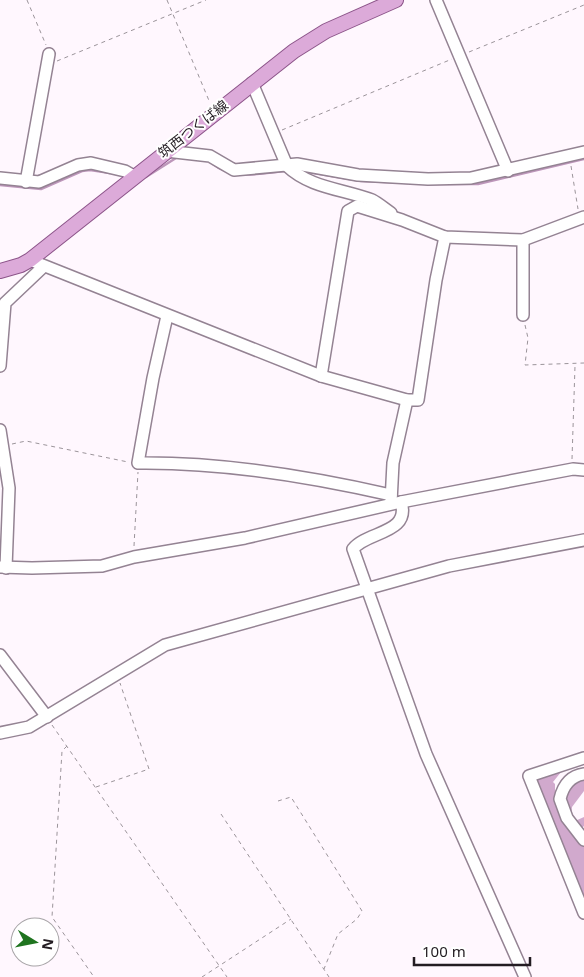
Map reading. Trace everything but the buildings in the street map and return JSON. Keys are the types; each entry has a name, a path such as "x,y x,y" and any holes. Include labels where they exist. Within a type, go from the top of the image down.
{"main road":[{"name":"筑西つくば線","path":"0,271 21,265 30,260 214,112 294,51 326,31 396,0"}],"street":[{"path":"436,0 508,171"},
{"path":"26,182 49,54"},
{"path":"252,83 286,166 296,175 310,182 373,201 398,219"},
{"path":"166,150 210,156 234,170 297,164 358,175 428,179 471,178 584,152"},
{"path":"0,178 39,182 78,165 91,163 124,170 134,176"},
{"path":"321,376 348,211 357,206 445,237 523,240 582,219"},
{"path":"30,260 43,267 321,376 407,400 418,400 436,280 445,237"},
{"path":"523,240 523,315"},
{"path":"0,366 3,302 43,267"},
{"path":"167,316 153,378 138,463 186,462 331,481 395,501 404,511 400,521 387,532 359,541 353,549 426,754 525,977"},
{"path":"395,501 393,463 407,400"},
{"path":"0,430 9,488 3,567 102,566 134,556 245,538 395,501 579,469"},
{"path":"0,733 29,727 165,645 449,566 584,540"},
{"path":"0,655 47,717"},
{"path":"584,758 529,776 584,913"},
{"path":"584,774 572,778 566,784 560,799 567,818 584,840"}],"path":[{"path":"27,0 49,54"},
{"path":"167,0 214,112"},
{"path":"47,66 206,0"},
{"path":"273,134 584,5"},
{"path":"569,156 582,219"},
{"path":"523,315 528,338 525,365 584,364"},
{"path":"575,365 579,469"},
{"path":"2,446 26,441 138,463 134,556"},
{"path":"96,787 149,769 118,675"},
{"path":"47,717 227,977"},
{"path":"67,746 62,751 52,918 94,977"},
{"path":"278,801 292,797 362,911 357,918 338,934 324,968"},
{"path":"221,814 292,918 329,977"},
{"path":"202,977 292,918"}],"shaded area":[{"path":"561,772 553,782 555,784 555,794 559,794 584,773 584,791 572,807 571,818 575,821 584,817 584,826 581,829 584,832 584,901 536,783 538,778"}],"waterway":[{"path":"146,177 176,158"},
{"path":"426,184 478,184 584,159"},
{"path":"213,164 230,173 248,175 286,171"},
{"path":"0,185 41,189 82,171 90,170 110,173"},
{"path":"302,171 361,181 408,183"}]}
